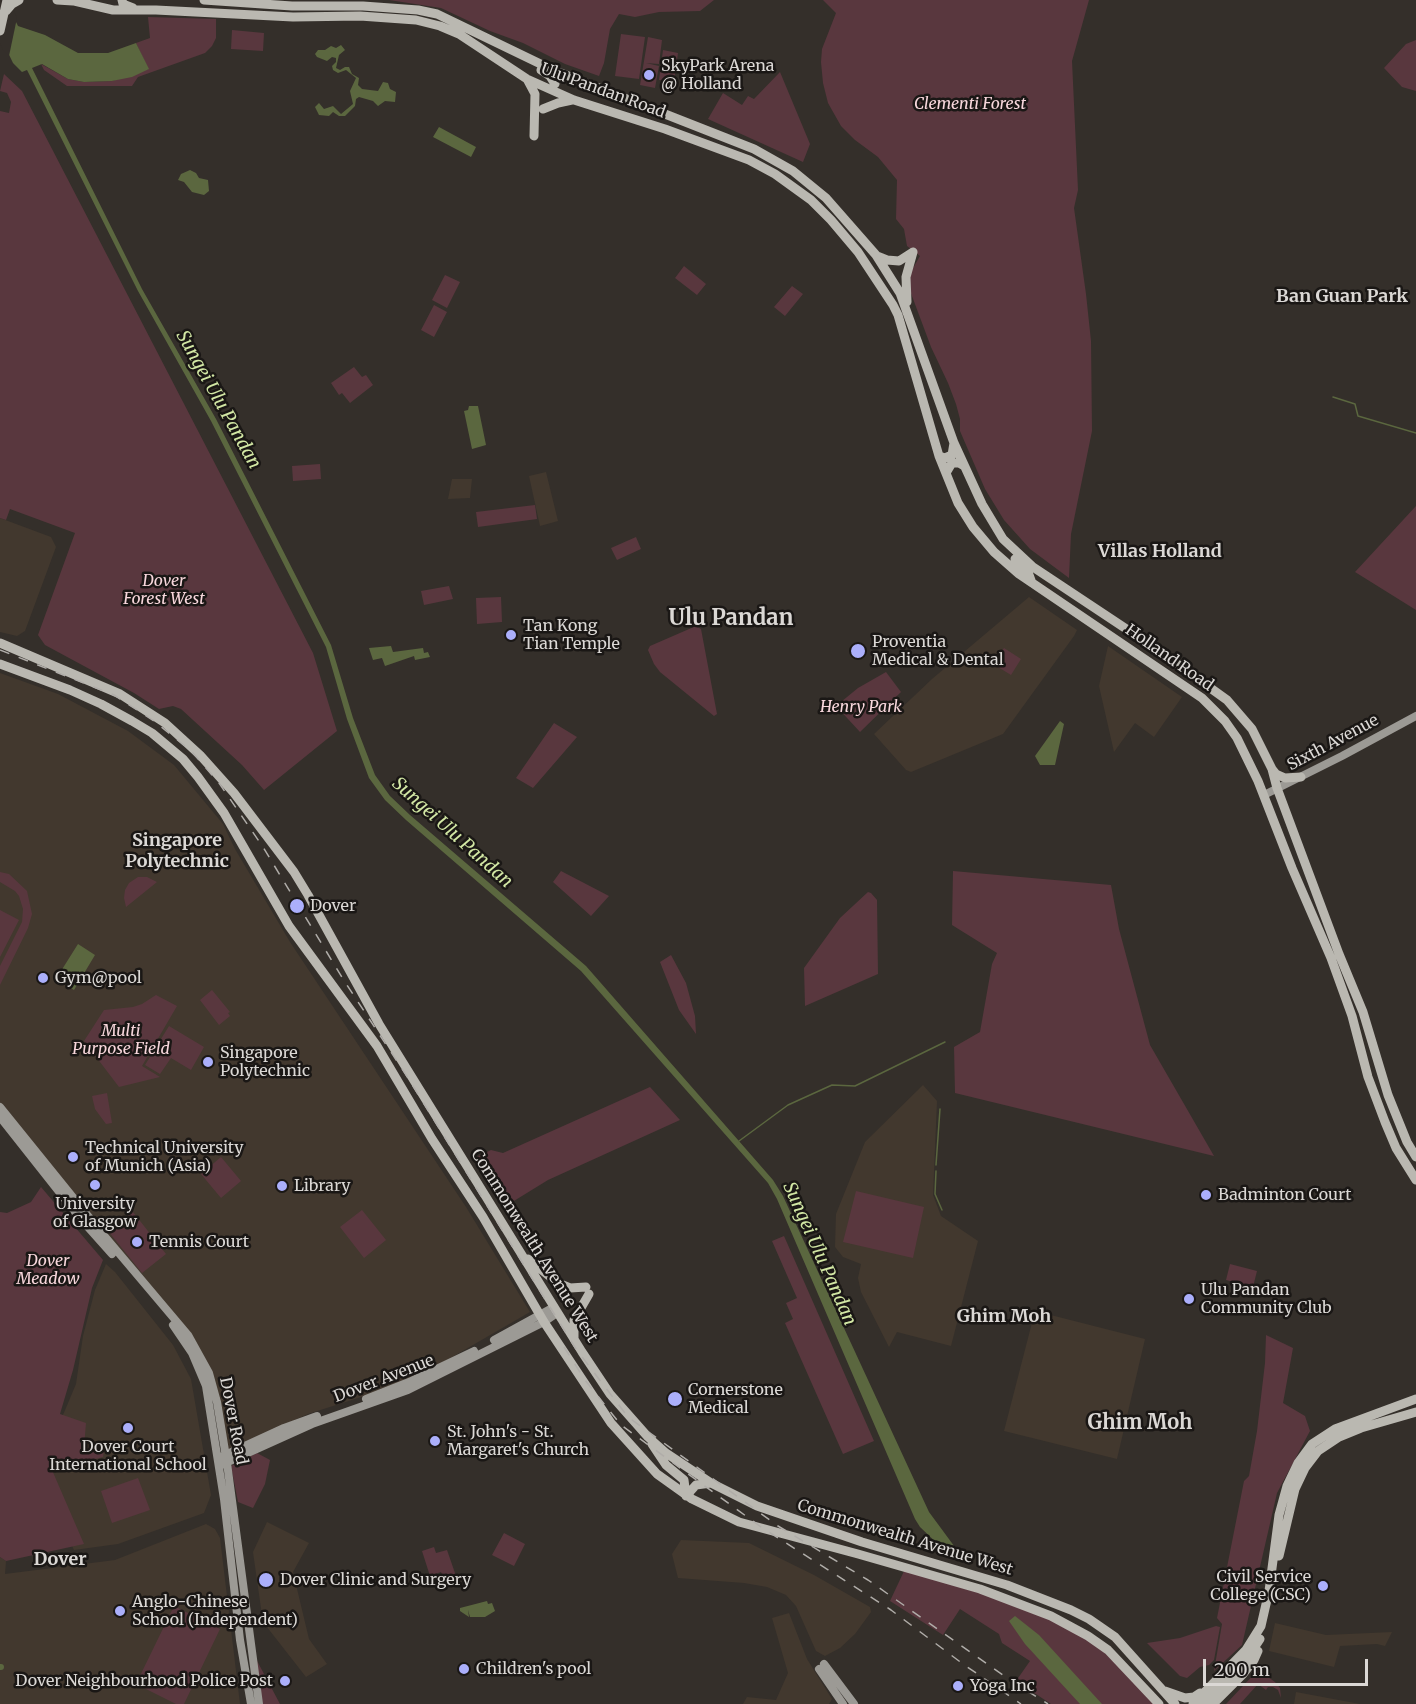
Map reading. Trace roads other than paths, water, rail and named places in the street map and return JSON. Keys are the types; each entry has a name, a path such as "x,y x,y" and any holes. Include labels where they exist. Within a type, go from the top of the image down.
{"main road":[{"name":"Ulu Pandan Road","path":"57,0 71,0 113,10 360,16 416,20 440,26 459,34 527,79 574,100 734,154 775,174 805,195 831,220 870,269 893,305"},
{"path":"122,0 126,6 144,10"},
{"name":"Ulu Pandan Road","path":"204,0 292,6 363,6 418,10 455,21 509,50 591,87 766,155 801,177 829,200 876,255 907,309"},
{"path":"0,31 3,16 13,1"},
{"path":"509,50 515,57 545,72 555,84"},
{"path":"527,79 536,94 534,136"},
{"path":"543,109 574,100"},
{"path":"876,255 896,261 906,258 913,252 906,277 907,309"},
{"name":"Holland Road","path":"893,305 898,315 939,456 958,503 973,527 1006,563 1032,583 1191,690 1212,707 1237,738 1264,795 1340,982 1368,1077 1385,1122 1396,1148 1416,1180"},
{"name":"Holland Road","path":"907,309 964,466 996,529 1016,554 1227,700 1252,729 1272,769 1277,788 1363,1012 1388,1095 1407,1142 1416,1157"},
{"path":"939,456 945,458 952,455 954,443"},
{"path":"946,473 952,463 964,466"},
{"path":"982,504 982,513 993,535 1028,572 1032,583"},
{"name":"Commonwealth Avenue West","path":"0,643 120,694 165,723 200,754 234,793 294,872 379,1024 575,1340 610,1394 648,1437 666,1453 711,1484 758,1506 789,1518 1007,1585 1071,1610 1107,1631 1126,1648 1175,1704"},
{"name":"Commonwealth Avenue West","path":"0,664 101,704 152,734 183,759 224,813 307,954 368,1033 543,1319 622,1436 657,1474 687,1496 739,1522 980,1589 1051,1616 1108,1650 1156,1702"},
{"path":"1180,666 1189,680 1191,690"},
{"path":"1272,769 1276,774 1285,778 1301,777"},
{"path":"408,1071 417,1089 415,1098 410,1103"},
{"path":"417,1114 417,1106 425,1099"},
{"path":"520,1252 554,1281 570,1288 587,1290 574,1320 575,1340"},
{"path":"1192,1704 1246,1650 1261,1626 1269,1591 1279,1515 1287,1486 1298,1463 1312,1444 1335,1429 1416,1400"},
{"path":"1203,1704 1244,1663 1257,1644 1268,1620 1287,1518 1295,1489 1305,1468 1318,1451 1340,1437 1361,1428 1416,1412"},
{"path":"648,1437 662,1461 684,1480 687,1496"},
{"path":"687,1496 696,1485 711,1484"},
{"path":"1213,1704 1254,1660 1258,1652 1257,1644"},
{"path":"1163,1690 1190,1698 1210,1686"}],"street":[{"name":"Sixth Avenue","path":"1264,795 1416,716"},
{"name":"Dover Road","path":"0,1107 200,1354 214,1386 239,1631 251,1704"},
{"name":"Dover Road","path":"0,1117 79,1217 186,1337"},
{"name":"Dover Avenue","path":"222,1461 312,1424 408,1390 556,1310"},
{"name":"Dover Road","path":"222,1461 259,1704"},
{"path":"843,1704 821,1666 854,1704"}],"waterway":[{"path":"1333,397 1355,404 1358,416 1416,433"},
{"path":"739,1141 788,1105 832,1085 855,1086 945,1042"},
{"path":"936,1165 940,1109"},
{"path":"936,1171 935,1194 942,1210"},
{"path":"1272,1193 1289,1192"}],"railway":[{"path":"0,650 114,695 154,721 191,751 219,783 263,847 343,979 408,1078 576,1349 628,1417 778,1526 868,1580 1048,1704"},
{"path":"564,1347 585,1380 621,1425 761,1527 891,1610 1021,1704"}],"place":[{"name":"SkyPark Arena @ Holland","path":"649,75"},
{"name":"Tan Kong Tian Temple","path":"511,635"},
{"name":"Proventia Medical & Dental","path":"858,651"},
{"name":"Dover","path":"297,906"},
{"name":"Gym@pool","path":"43,978"},
{"name":"Singapore Polytechnic","path":"208,1062"},
{"name":"Technical University of Munich (Asia)","path":"73,1157"},
{"name":"University of Glasgow","path":"95,1185"},
{"name":"Library","path":"282,1186"},
{"name":"Badminton Court","path":"1206,1195"},
{"name":"Tennis Court","path":"137,1242"},
{"name":"Ulu Pandan Community Club","path":"1189,1299"},
{"name":"Cornerstone Medical","path":"675,1399"},
{"name":"Dover Court International School","path":"128,1428"},
{"name":"St. John's - St. Margaret's Church","path":"435,1441"},
{"name":"Dover Clinic and Surgery","path":"266,1580"},
{"name":"Civil Service College (CSC)","path":"1323,1586"},
{"name":"Anglo-Chinese School (Independent)","path":"120,1611"},
{"name":"Children's pool","path":"464,1669"},
{"name":"Dover Neighbourhood Police Post","path":"285,1681"},
{"name":"Yoga Inc","path":"958,1686"}],"district":[{"name":"Ban Guan Park","path":"1342,297"},
{"name":"Villas Holland","path":"1160,552"},
{"name":"Ulu Pandan","path":"731,619"},
{"name":"Singapore Polytechnic","path":"177,851"},
{"name":"Ghim Moh","path":"1004,1317"},
{"name":"Ghim Moh","path":"1140,1423"},
{"name":"Dover","path":"60,1560"}],"park label":[{"name":"Clementi Forest","path":"970,104"},
{"name":"Dover Forest West","path":"164,590"},
{"name":"Henry Park","path":"861,707"},
{"name":"Multi Purpose Field","path":"121,1040"},
{"name":"Dover Meadow","path":"48,1270"}],"water label":[{"name":"Sungei Ulu Pandan","path":"218,400"},
{"name":"Sungei Ulu Pandan","path":"452,833"},
{"name":"Sungei Ulu Pandan","path":"819,1254"}]}
